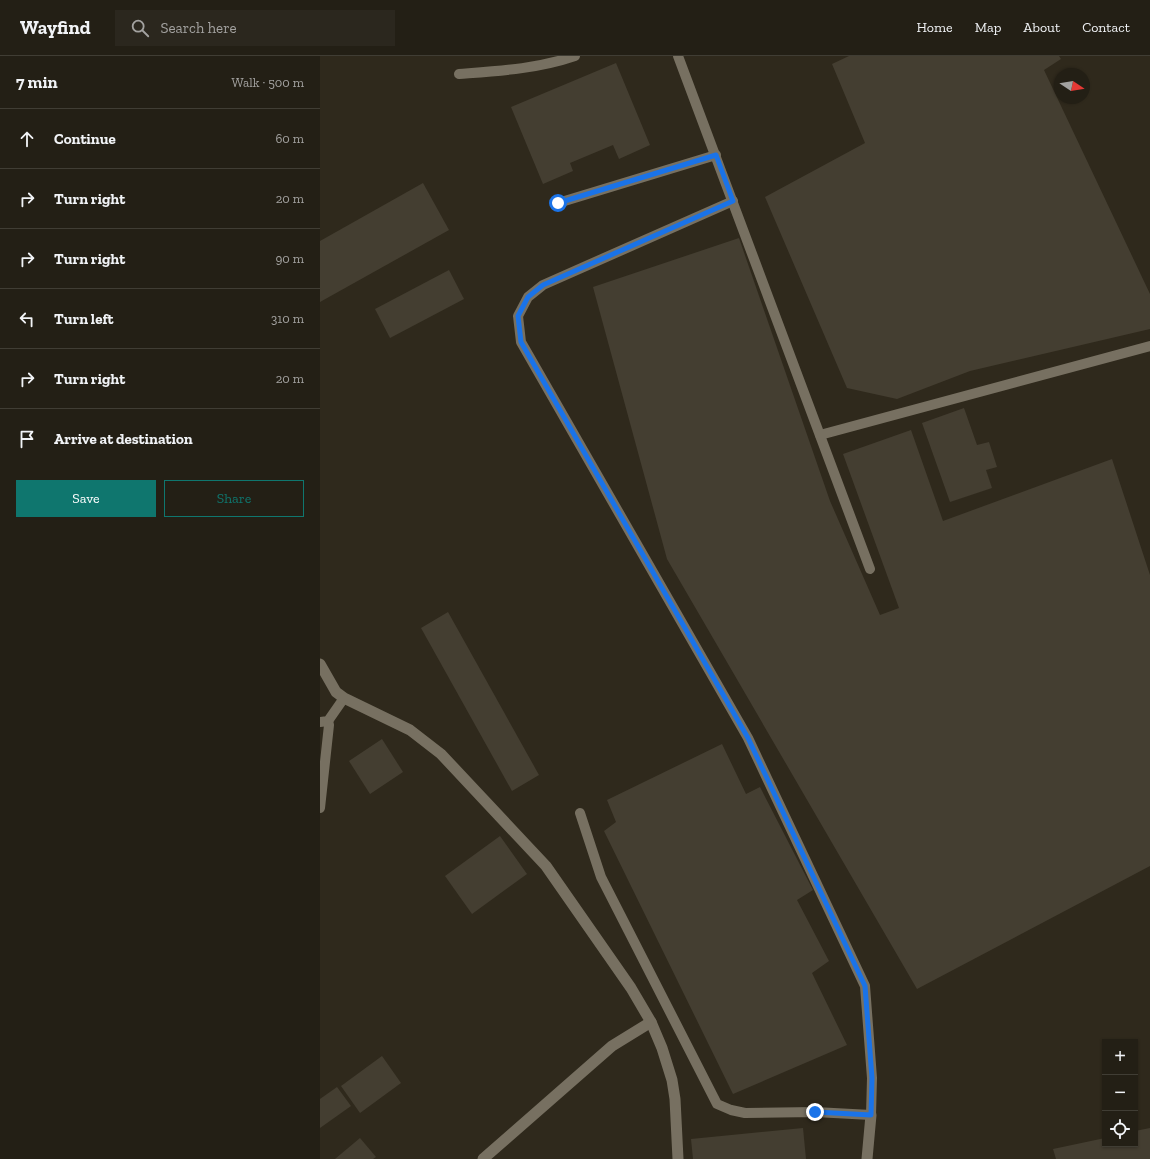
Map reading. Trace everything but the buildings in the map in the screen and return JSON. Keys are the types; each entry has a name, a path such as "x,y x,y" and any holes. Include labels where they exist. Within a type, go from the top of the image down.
{"street":[{"path":"320,664 336,692 344,698 410,730 447,760 546,866 631,988 651,1022 662,1048 672,1080 675,1099 678,1159"},
{"path":"483,1159 612,1046 651,1022"},
{"path":"867,1159 871,1115"}],"lane":[{"path":"459,74 512,70 548,64 575,56"},
{"path":"678,56 870,569"},
{"path":"558,203 716,155"},
{"path":"580,814 601,877 716,1104 731,1110 745,1113 815,1112 871,1115 872,1078 865,986 748,738 521,342 518,316 528,297 543,285 733,201"},
{"path":"820,435 1150,346"},
{"path":"320,808 329,726 324,722 344,698"}],"route":[{"path":"558,203 716,155 733,201 543,285 528,297 518,316 521,342 748,738 865,986 872,1078 871,1115 815,1112"}]}
